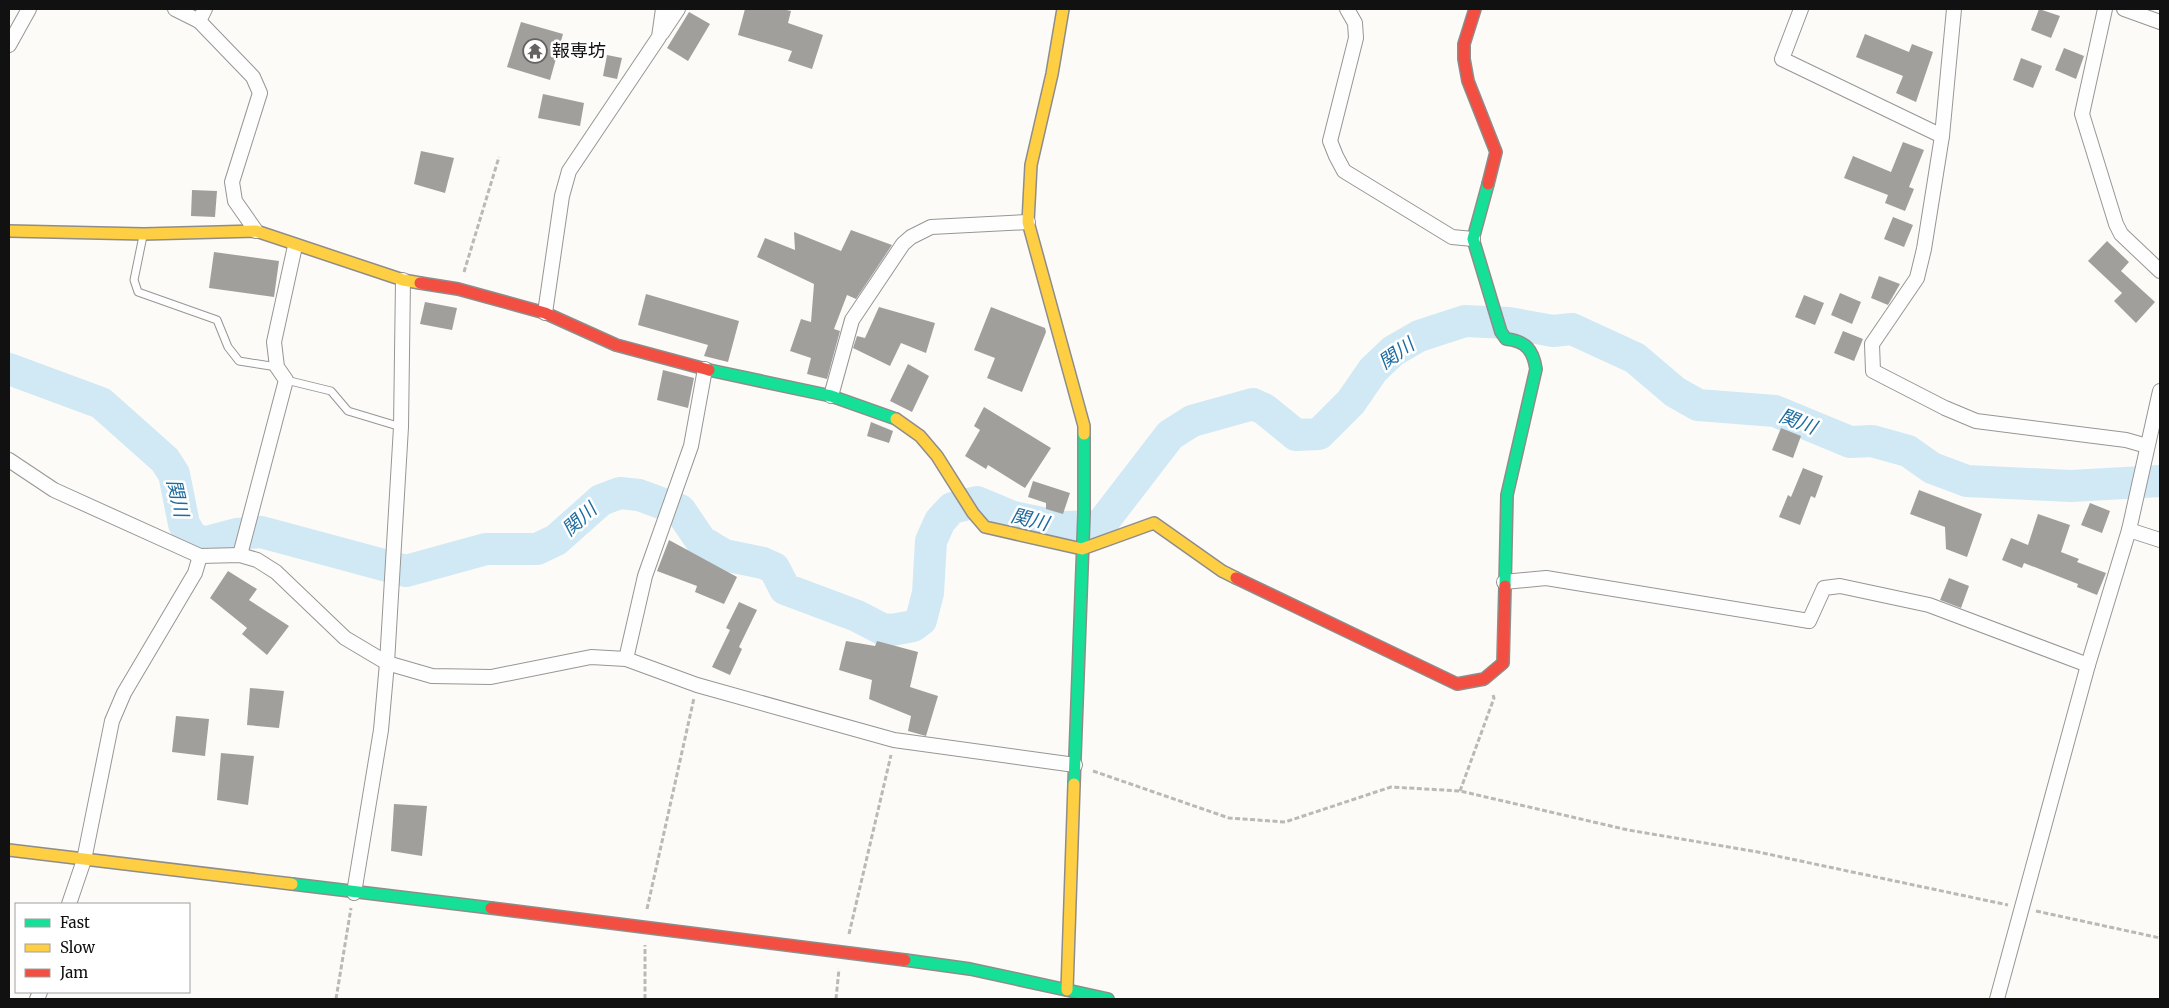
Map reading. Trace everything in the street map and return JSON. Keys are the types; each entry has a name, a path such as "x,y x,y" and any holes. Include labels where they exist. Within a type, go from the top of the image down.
{"street":[{"path":"9,45 29,9"},
{"path":"175,9 202,15 253,77 260,93 232,182 235,201 256,231"},
{"path":"659,38 663,9"},
{"path":"545,313 562,196 569,171 678,9"},
{"path":"1064,9 1052,74 1031,157 1027,199 1028,222 1084,426 1084,514 1067,994"},
{"path":"1347,9 1355,23 1356,38 1330,141 1344,171 1452,237 1473,239"},
{"path":"9,231 144,234 256,231 295,246 403,280 458,289 545,313 616,345 704,369 831,396 894,417 920,436 937,456 973,513 985,526 1082,548 1154,523 1222,571 1457,684 1484,679 1503,663 1507,495 1536,368 1535,355 1528,344 1518,340 1506,339 1501,332 1473,239 1496,152 1468,80 1464,60 1464,44 1475,9"},
{"path":"1801,9 1782,59 1942,136"},
{"path":"1954,9 1942,136 1924,249 1917,278 1872,344 1873,371 1945,408 1976,421 2126,440 2147,446"},
{"path":"2105,9 2082,114 2116,224 2121,234 2160,271"},
{"path":"2124,9 2160,22"},
{"path":"831,396 852,320 903,244 910,237 931,227 1028,222"},
{"path":"240,555 286,380 277,367 274,342 295,246"},
{"path":"354,893 381,730 387,663 401,427 403,280"},
{"path":"626,659 645,576 691,446 704,369"},
{"path":"1997,999 2088,665 2129,530 2160,391"},
{"path":"9,460 54,490 200,556 240,555 257,560 276,572 345,638 387,663 432,676 491,678 591,657 626,659 697,686 894,740 1075,766"},
{"path":"2129,530 2160,540"},
{"path":"69,903 84,860 112,721 124,693 195,573 200,556"},
{"path":"1504,582 1546,578 1809,621 1824,588 1840,586 1929,605 2088,665"},
{"path":"9,850 845,952 970,969 1067,994 1108,999"}],"lane":[{"path":"144,234 134,280 138,292 217,320 228,347 239,361 277,367"},
{"path":"286,380 331,390 348,411 401,427"}],"path":[{"path":"458,289 499,157"},
{"path":"1460,791 1494,698 1484,679"},
{"path":"645,999 647,905 697,686"},
{"path":"836,999 839,968 845,952 894,740"},
{"path":"1075,766 1229,818 1285,822 1391,787 1460,791 1628,830 1758,852 2160,938"},
{"path":"336,999 354,893"}],"building":[{"path":"745,9 782,9 791,11 788,23 823,35 812,69 788,61 792,51 738,35"},
{"path":"2039,9 2060,16 2051,38 2031,30"},
{"path":"689,12 710,24 688,61 667,48"},
{"name":"報専坊","path":"521,22 563,34 550,80 507,67"},
{"path":"1865,34 1909,52 1912,44 1933,52 1916,102 1896,93 1903,76 1856,57"},
{"path":"2064,48 2084,56 2076,79 2055,70"},
{"path":"607,55 622,58 617,79 603,76"},
{"path":"2021,58 2042,66 2033,88 2013,80"},
{"path":"543,94 584,103 580,126 538,118"},
{"path":"1903,142 1924,150 1909,187 1914,189 1905,211 1885,203 1888,195 1844,178 1853,156 1891,172"},
{"path":"421,151 454,158 445,193 414,184"},
{"path":"192,190 217,191 215,217 191,216"},
{"path":"1893,217 1913,225 1904,247 1884,239"},
{"path":"851,230 892,245 856,299 847,295 834,329 840,331 827,379 807,374 811,358 790,351 801,319 811,322 814,284 757,257 765,238 795,250 794,232 841,251"},
{"path":"2107,241 2129,262 2121,271 2155,302 2136,323 2114,301 2122,293 2088,261"},
{"path":"214,252 279,261 274,297 209,288"},
{"path":"1879,276 1900,284 1888,305 1871,298"},
{"path":"1840,293 1861,302 1852,324 1831,315"},
{"path":"646,294 739,321 728,362 704,356 708,345 638,325"},
{"path":"1804,295 1824,303 1815,325 1795,317"},
{"path":"425,302 457,308 452,330 420,324"},
{"path":"879,307 935,323 926,353 901,343 890,366 853,348 857,336 865,338"},
{"path":"991,307 1045,328 1046,332 1022,392 987,378 995,358 974,350"},
{"path":"1843,331 1863,339 1854,361 1834,353"},
{"path":"908,364 929,376 912,412 890,401"},
{"path":"663,370 694,378 688,408 657,400"},
{"path":"984,407 1051,448 1025,488 988,465 986,469 965,456 980,430 974,426"},
{"path":"871,422 893,431 889,443 867,436"},
{"path":"1781,428 1801,436 1793,458 1772,450"},
{"path":"1803,468 1823,476 1815,498 1811,496 1800,525 1779,517 1788,495 1791,497"},
{"path":"1033,481 1070,493 1063,514 1046,509 1046,503 1028,497"},
{"path":"1919,490 1982,514 1967,557 1946,549 1945,527 1910,514"},
{"path":"2090,503 2110,511 2102,533 2081,525"},
{"path":"2038,514 2070,525 2061,552 2079,559 2077,562 2106,573 2097,595 2077,587 2078,584 2024,563 2022,568 2002,560 2011,538 2028,545"},
{"path":"669,540 737,577 724,604 695,592 697,586 657,571"},
{"path":"228,571 257,589 249,600 289,626 267,655 242,634 247,628 210,598"},
{"path":"1949,578 1969,586 1961,608 1940,600"},
{"path":"739,602 757,610 739,647 742,649 730,675 712,667 730,630 726,628"},
{"path":"846,641 875,646 877,641 918,652 910,687 938,696 926,736 908,731 911,716 869,699 872,680 839,670"},
{"path":"250,688 284,691 279,728 247,725"},
{"path":"176,716 209,719 205,756 172,752"},
{"path":"221,753 254,756 248,805 217,800"},
{"path":"394,804 427,806 422,856 391,851"}],"waterway":[{"name":"関川","path":"9,369 101,403 165,460 174,474 184,524 191,536 203,543 237,534 261,532 406,571 486,549 537,549 556,540 601,500 620,493 639,495 680,510 701,541 724,555 763,563 774,568 785,589 857,616 882,629 892,630 913,626 921,620 928,593 931,541 940,521 952,508 977,502 1013,517 1062,527 1100,526 1170,435 1192,421 1253,404 1264,409 1296,435 1319,434 1351,402 1373,370 1393,351 1419,336 1465,321 1509,323 1553,331 1572,329 1635,358 1675,392 1698,405 1775,411 1850,442 1872,441 1908,451 1932,468 1967,481 2071,486 2160,481"}],"traffic: fast":[{"path":"1488,184 1473,239 1501,332 1506,339 1519,342 1527,348 1533,357 1536,369 1507,495 1505,586"},
{"path":"709,370 831,396 896,419"},
{"path":"1074,784 1084,514 1084,434"},
{"path":"292,884 491,908"},
{"path":"905,960 970,969 1108,999"}],"traffic: slow":[{"path":"1063,9 1052,74 1031,165 1028,222 1084,426 1084,434"},
{"path":"9,231 144,234 256,231 403,280 420,283"},
{"path":"896,419 920,436 937,456 973,513 985,527 1082,549 1154,523 1222,571 1236,578"},
{"path":"1067,990 1074,784"},
{"path":"9,850 292,884"}],"traffic: jam":[{"path":"1475,9 1464,44 1464,59 1468,81 1496,152 1488,184"},
{"path":"420,283 458,289 545,313 616,345 709,370"},
{"path":"1236,578 1457,684 1484,679 1503,663 1505,586"},
{"path":"491,908 905,960"}],"place":[{"name":"報専坊","path":"535,51"}]}
